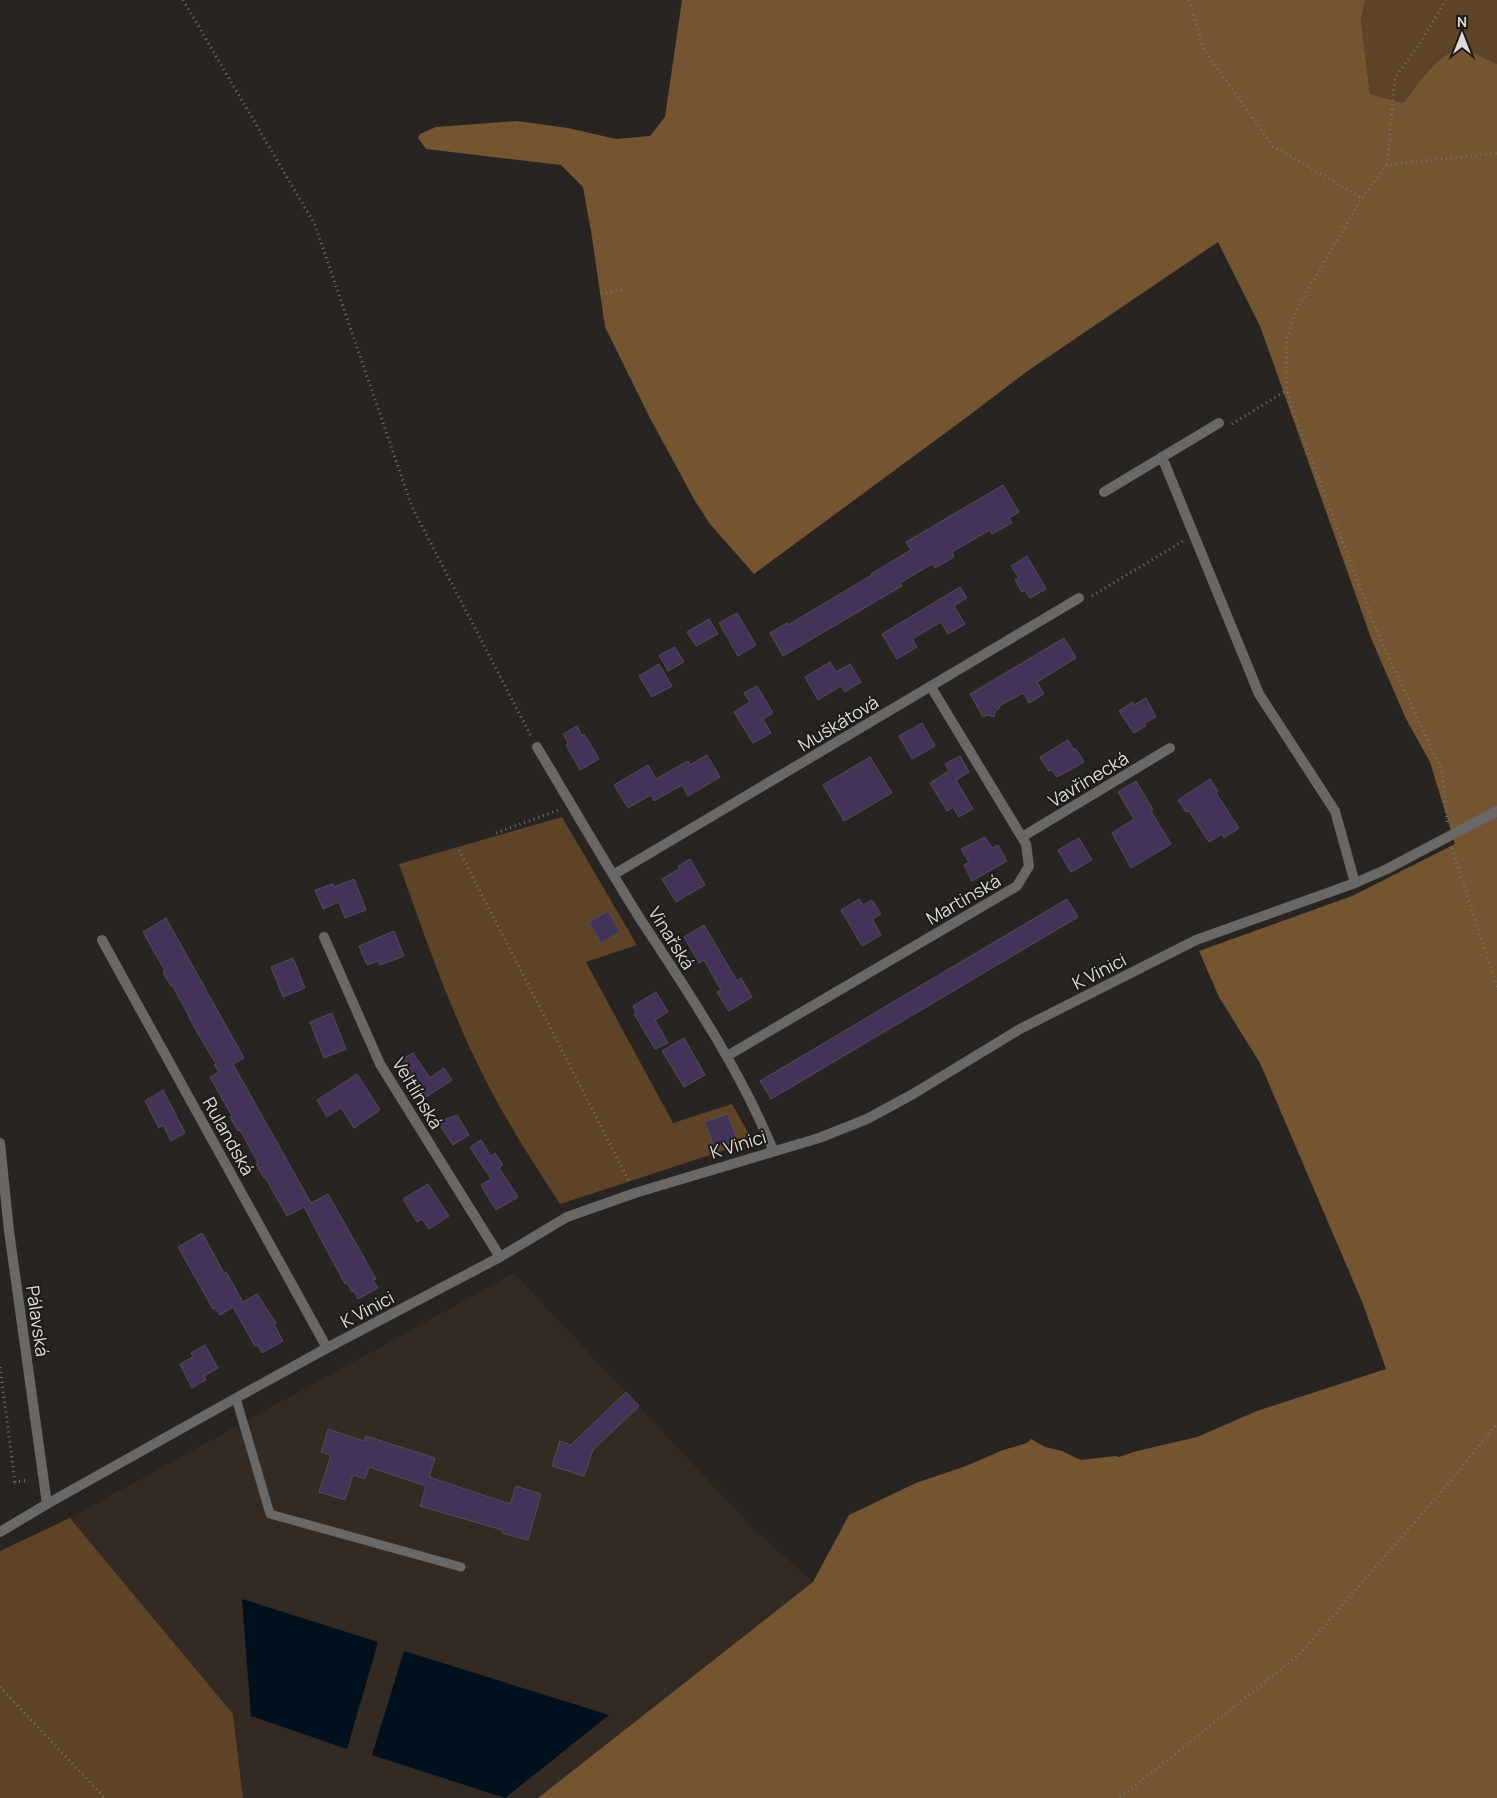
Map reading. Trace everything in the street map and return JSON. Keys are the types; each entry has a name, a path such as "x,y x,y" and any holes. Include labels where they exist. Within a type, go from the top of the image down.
{"street":[{"path":"1104,492 1219,424"},
{"path":"1162,457 1259,694 1335,811 1355,883"},
{"name":"Muškátová","path":"613,875 1084,598"},
{"name":"Martinská","path":"727,1056 1017,886 1029,866 1026,844 931,687"},
{"name":"Vinařská","path":"537,747 613,875 727,1056 761,1120 773,1150"},
{"name":"Vavřinecká","path":"1022,837 1170,748"},
{"name":"K Vinici","path":"0,1532 236,1398 500,1257 567,1217 773,1150 819,1138 867,1119 1020,1029 1196,940 1355,883 1386,869 1497,811"},
{"name":"Veltlínská","path":"324,937 380,1064 500,1257"},
{"name":"Rulandská","path":"102,940 327,1348"},
{"name":"Pálavská","path":"0,1143 9,1231 47,1504"}],"lane":[{"path":"236,1398 270,1514 461,1567"}],"path":[{"path":"183,0 314,224 412,507 537,747"},
{"path":"1189,0 1204,50 1273,146 1362,198"},
{"path":"1446,0 1420,43 1395,78 1387,165 1362,198 1295,312 1287,338 1287,390 1376,629 1442,771 1448,836 1497,988"},
{"path":"1387,165 1497,152"},
{"path":"601,293 622,290"},
{"path":"1219,424 1223,430 1287,390"},
{"path":"1084,598 1194,535"},
{"path":"496,832 572,806"},
{"path":"459,850 635,1194"},
{"path":"0,1367 15,1482 29,1480"},
{"path":"1120,1798 1301,1652 1447,1485 1497,1424"},
{"path":"0,1687 105,1798"}],"shaded area":[{"path":"682,0 1365,0 1361,21 1370,94 1403,103 1438,61 1447,54 1456,51 1472,52 1497,64 1497,1798 538,1798 813,1582 849,1515 916,1483 966,1466 1003,1450 1027,1443 1031,1439 1045,1447 1062,1451 1081,1460 1119,1457 1197,1437 1257,1411 1386,1369 1363,1304 1260,1063 1219,997 1199,951 1352,896 1455,844 1430,762 1406,719 1371,638 1260,326 1218,242 1029,370 754,574 710,524 695,501 650,418 605,327 583,187 561,165 426,149 418,138 420,134 436,127 517,121 568,128 616,139 650,136 665,117"},
{"path":"1365,0 1497,0 1497,64 1472,52 1456,51 1447,54 1438,61 1403,103 1370,94 1361,21"},
{"path":"562,817 637,945 586,962 673,1123 732,1104 753,1141 560,1204 506,1117 477,1063 445,990 399,864"},
{"path":"514,1273 753,1528 813,1582 538,1798 243,1798 233,1714 70,1518"},
{"path":"70,1518 233,1714 243,1798 0,1798 0,1551"}],"water":[{"path":"242,1599 378,1642 347,1749 251,1716"},
{"path":"404,1651 609,1715 505,1798 372,1755"}],"building":[{"path":"1003,485 1019,512 1009,518 1012,523 992,534 990,530 952,552 954,557 935,568 932,564 900,583 902,586 783,656 770,633 787,623 788,625 872,575 911,550 906,542"},
{"path":"1027,556 1046,589 1030,598 1025,590 1022,592 1015,580 1019,578 1011,566"},
{"path":"960,587 967,598 954,606 965,624 948,634 941,622 912,639 917,647 897,659 882,634"},
{"path":"737,613 756,645 738,656 719,623"},
{"path":"709,619 718,634 696,646 687,632"},
{"path":"1064,638 1076,658 1037,682 1044,694 1029,703 1023,693 999,706 1000,708 996,710 994,717 987,715 983,717 970,694"},
{"path":"675,647 684,662 668,671 659,655"},
{"path":"830,662 836,672 850,664 861,682 845,692 841,686 818,700 805,677"},
{"path":"659,664 672,686 652,697 639,676"},
{"path":"757,686 773,713 763,719 771,733 753,743 734,712 750,702 744,693"},
{"path":"1146,698 1156,717 1145,723 1146,726 1134,733 1119,711 1133,702 1134,705"},
{"path":"922,723 935,746 912,759 899,736"},
{"path":"577,726 599,759 580,770 566,745 568,743 563,734"},
{"path":"1068,740 1084,762 1057,777 1052,770 1049,771 1040,757"},
{"path":"707,755 720,777 688,796 682,785 654,801 651,795 628,808 614,785 648,765 656,779 688,761 690,765"},
{"path":"960,756 969,772 956,780 973,809 959,817 953,807 947,811 930,783 949,771 945,764"},
{"path":"870,757 892,793 844,821 823,785"},
{"path":"1210,779 1218,791 1216,793 1239,828 1224,838 1222,834 1209,842 1189,811 1186,812 1178,800"},
{"path":"1136,781 1171,844 1131,868 1112,833 1134,819 1118,792"},
{"path":"985,837 992,848 998,845 1007,861 972,881 964,865 969,862 961,849"},
{"path":"1079,838 1092,860 1071,872 1058,850"},
{"path":"690,859 705,885 676,902 662,879 679,869 678,866"},
{"path":"354,879 366,910 345,918 339,902 323,909 315,890 333,884 334,887"},
{"path":"859,899 863,905 872,900 881,914 872,919 881,935 862,946 841,910"},
{"path":"1067,899 1078,917 771,1099 760,1081"},
{"path":"608,911 620,932 601,943 589,922"},
{"path":"166,918 244,1058 233,1064 311,1203 328,1194 376,1279 373,1280 378,1288 358,1299 354,1291 352,1292 347,1283 345,1284 304,1207 287,1216 256,1164 258,1163 240,1130 238,1131 230,1117 232,1116 210,1077 219,1072 214,1065 216,1064 163,972 165,971 143,932"},
{"path":"704,925 737,981 741,978 752,997 729,1011 717,992 721,990 704,960 699,963 684,937"},
{"path":"394,931 404,956 380,965 378,961 367,965 359,946"},
{"path":"293,958 305,988 283,997 271,967"},
{"path":"656,992 668,1012 655,1020 668,1043 655,1049 634,1014 636,1012 633,1006"},
{"path":"332,1013 346,1049 324,1058 310,1022"},
{"path":"684,1038 705,1075 684,1087 662,1051"},
{"path":"413,1053 430,1078 444,1068 452,1080 423,1099 399,1061"},
{"path":"357,1074 380,1110 354,1128 341,1108 327,1117 317,1100"},
{"path":"163,1090 185,1133 171,1141 163,1125 159,1128 145,1101"},
{"path":"728,1114 737,1140 714,1148 705,1122"},
{"path":"457,1115 469,1135 453,1145 438,1122"},
{"path":"481,1140 491,1156 495,1153 503,1165 499,1168 518,1197 496,1210 481,1185 491,1179 470,1147"},
{"path":"428,1184 449,1216 429,1229 422,1219 417,1222 403,1199"},
{"path":"202,1233 224,1273 226,1272 243,1302 257,1294 276,1323 274,1324 283,1341 262,1353 258,1345 255,1346 233,1307 220,1315 215,1308 213,1309 178,1247"},
{"path":"205,1345 218,1368 204,1376 206,1380 192,1388 180,1364 193,1357 191,1353"},
{"path":"626,1392 639,1406 593,1450 584,1476 552,1466 560,1441 571,1445"},
{"path":"328,1429 364,1441 366,1436 435,1458 429,1477 510,1504 516,1486 541,1494 528,1540 502,1533 502,1530 420,1506 426,1486 369,1467 365,1479 353,1475 345,1500 319,1492 331,1455 321,1452"}]}
